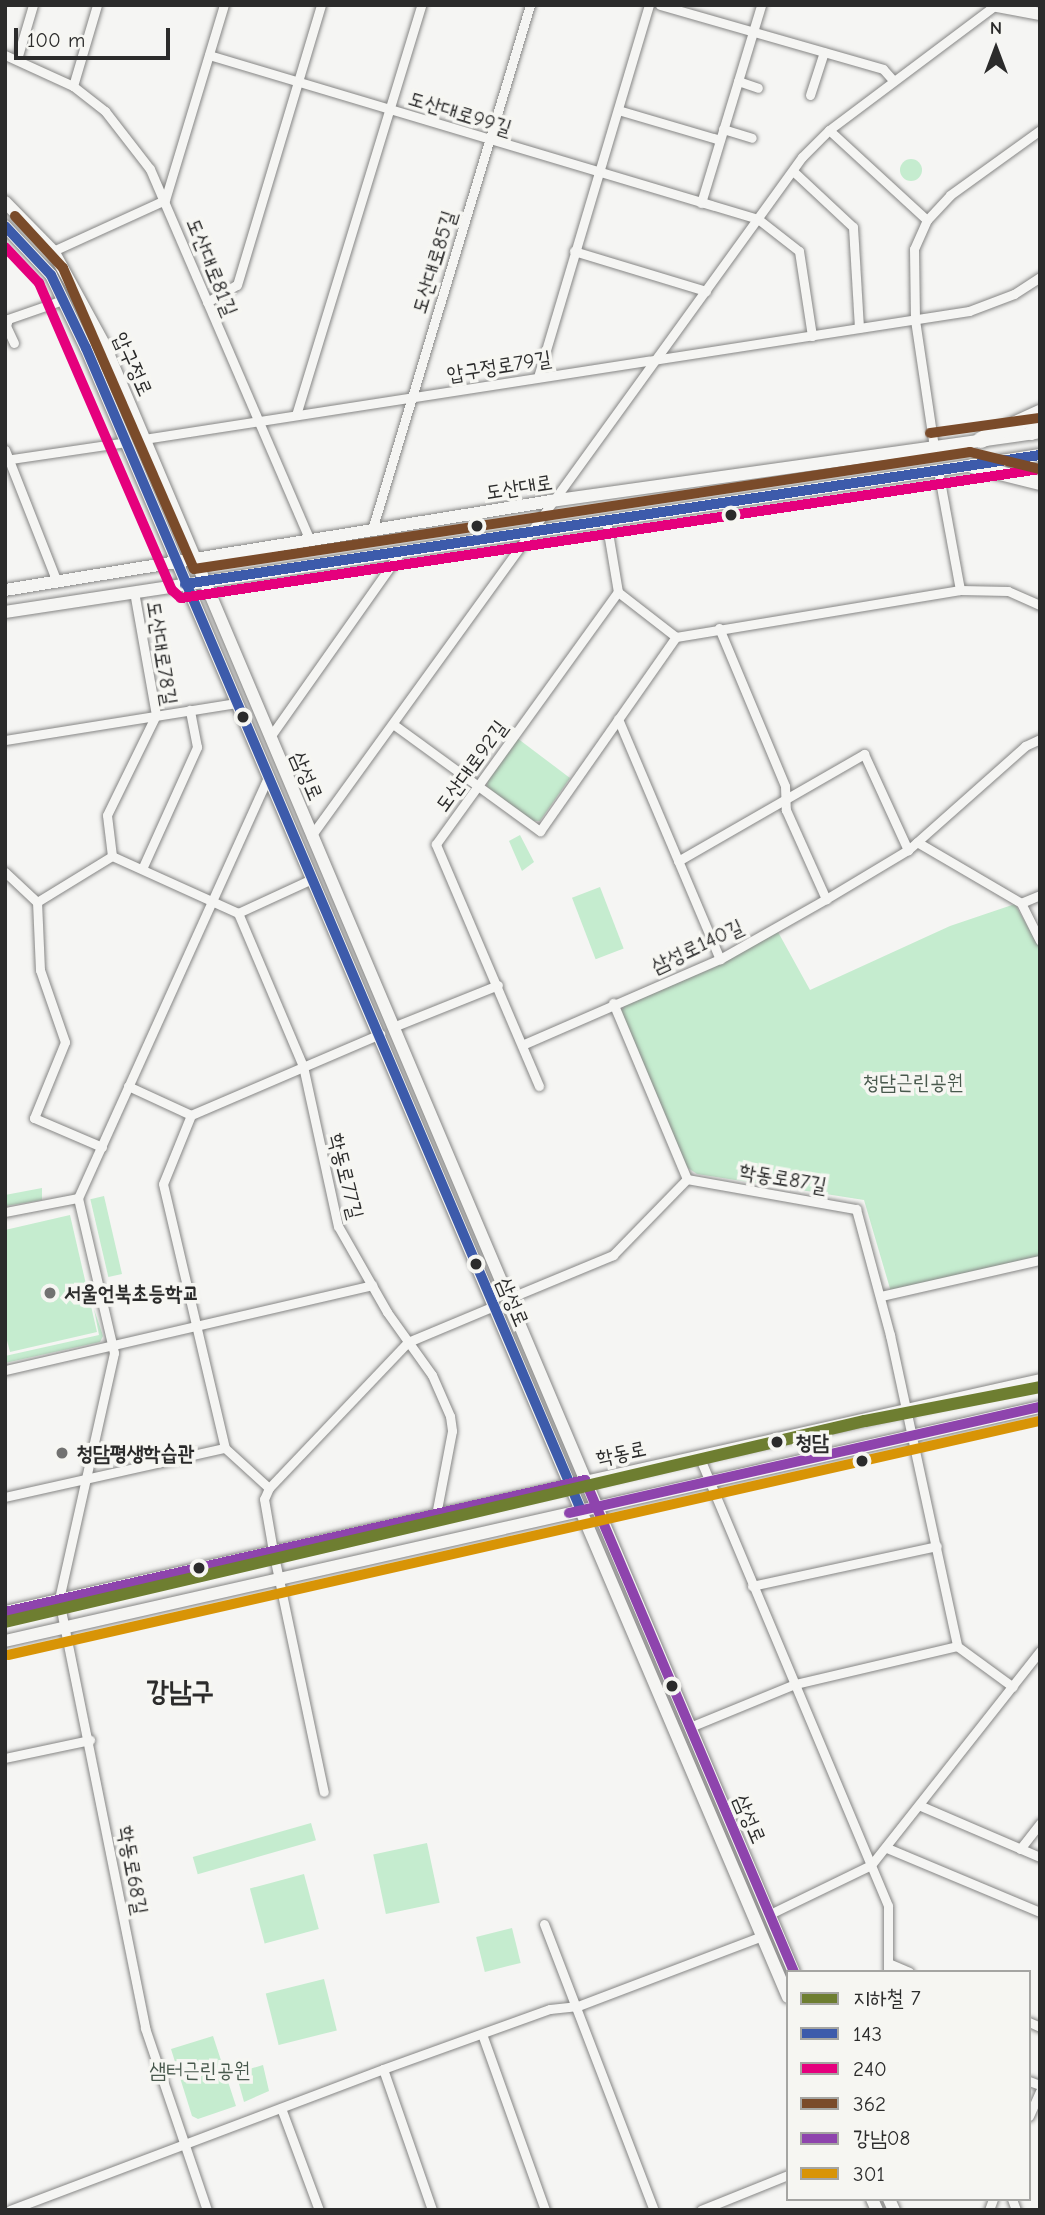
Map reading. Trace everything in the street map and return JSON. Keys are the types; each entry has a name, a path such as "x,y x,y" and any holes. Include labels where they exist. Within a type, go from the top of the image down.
{"highway":[{"path":"981,440 1040,413"}],"main road":[{"path":"993,6 1040,14"},
{"name":"압구정로","path":"5,202 53,251 104,346 194,561"},
{"name":"압구정로","path":"5,226 51,275 127,442 186,584"},
{"name":"도산대로","path":"5,590 551,501 1037,432"},
{"path":"5,612 403,549 1040,455"},
{"path":"972,466 1040,483"},
{"name":"삼성로","path":"194,561 793,1970"},
{"name":"삼성로","path":"186,584 786,1992"},
{"name":"학동로","path":"5,1612 1040,1380"},
{"path":"5,1642 278,1575 711,1482 1040,1407"}],"street":[{"path":"17,59 33,5"},
{"path":"73,86 97,5"},
{"path":"53,251 165,200 224,5"},
{"path":"207,302 237,285 321,5"},
{"path":"296,415 421,5"},
{"name":"도산대로85길","path":"372,530 530,5"},
{"path":"538,377 649,5"},
{"path":"660,5 883,69 893,80"},
{"path":"701,203 761,5"},
{"path":"311,836 551,501 793,172 829,130 993,6"},
{"path":"810,95 824,52"},
{"name":"도산대로81길","path":"5,55 73,86 131,140 165,200 256,421 310,541"},
{"name":"도산대로99길","path":"209,55 758,219 799,251 812,335"},
{"path":"738,82 758,88"},
{"path":"618,110 720,140"},
{"path":"723,129 752,138"},
{"path":"829,130 927,220"},
{"path":"934,447 915,320 912,262 927,220 950,195 1040,130"},
{"path":"793,172 853,227 859,328"},
{"path":"574,251 706,291"},
{"name":"압구정로79길","path":"144,439 915,320 1001,300 1040,277"},
{"path":"14,343 6,326 9,319 63,300"},
{"path":"57,582 7,456 127,442"},
{"path":"938,470 960,590"},
{"path":"606,520 618,592 676,637"},
{"path":"270,737 403,549"},
{"path":"393,724 540,831 676,637 960,590 1008,591 1040,605"},
{"name":"도산대로78길","path":"113,856 107,815 156,715 134,592"},
{"name":"도산대로92길","path":"522,1045 436,844 618,592"},
{"path":"719,628 785,786 784,801 826,899"},
{"path":"5,740 235,703"},
{"path":"142,869 197,747 190,710"},
{"path":"618,719 720,959"},
{"name":"삼성로140길","path":"522,1045 613,1003 720,959 826,899 908,850 1026,746 1040,739"},
{"path":"678,861 864,754 908,850"},
{"path":"59,1600 114,1345 78,1198 268,778"},
{"path":"917,842 1021,903 1040,941"},
{"path":"37,901 113,856 238,912 313,880"},
{"path":"5,872 37,901 40,971 65,1042 34,1118 102,1147"},
{"path":"1021,903 1040,895"},
{"name":"학동로77길","path":"238,912 303,1066 338,1226 372,1285 432,1375 450,1416 452,1431 436,1515"},
{"path":"393,1027 498,985"},
{"path":"507,1299 613,1255 687,1179 613,1003"},
{"path":"269,1489 225,1448 163,1184 191,1115 380,1034"},
{"path":"522,1045 539,1086"},
{"path":"128,1086 191,1115"},
{"name":"학동로87길","path":"687,1179 856,1209 881,1296 957,1646"},
{"path":"5,1212 78,1198"},
{"path":"881,1296 1040,1260"},
{"path":"5,1370 372,1285"},
{"path":"324,1792 264,1499 269,1489 408,1342 494,1306"},
{"path":"5,1497 225,1448"},
{"path":"699,1456 888,1906 888,1967"},
{"path":"752,1586 937,1546"},
{"name":"학동로68길","path":"59,1600 90,1740 145,2028 207,2210"},
{"path":"690,1727 795,1684 957,1646 1013,1687"},
{"path":"770,1914 871,1865 921,1807 1040,1651"},
{"path":"5,1758 90,1740"},
{"path":"921,1807 1040,1857"},
{"path":"1020,1849 1040,1823"},
{"path":"887,1848 1040,1912"},
{"path":"544,1924 578,2006 654,2210"},
{"path":"10,2210 383,2069 550,2009 578,2006 762,1936"},
{"path":"482,2034 545,2210"},
{"path":"383,2069 432,2210"},
{"path":"1031,2111 1040,2091"},
{"path":"281,2108 319,2210"},
{"path":"701,2210 786,2176"}],"green space":[{"path":"911,159 921,166 922,170 915,180 911,181 901,174 900,170 907,160"},
{"path":"517,738 570,778 540,821 533,821 487,787 488,778"},
{"path":"520,835 534,862 522,871 509,841"},
{"path":"600,887 624,949 596,959 572,898"},
{"name":"청담근린공원","path":"1015,904 1040,949 1040,1258 891,1292 864,1200 697,1174 685,1166 621,1011 626,1004 713,968 778,932 810,990 950,926"},
{"path":"42,1188 42,1200 6,1206 5,1195"},
{"path":"104,1196 122,1274 108,1277 90,1199"},
{"name":"서울언북초등학교","path":"70,1215 97,1332 10,1352 5,1333 5,1230"},
{"path":"94,1309 103,1336 100,1342 5,1363 5,1356 99,1335"},
{"path":"311,1823 316,1840 198,1874 193,1857"},
{"path":"427,1843 440,1903 386,1914 373,1854"},
{"path":"304,1874 319,1929 265,1944 250,1888"},
{"path":"512,1928 521,1963 485,1972 476,1937"},
{"path":"324,1979 337,2030 279,2045 266,1994"},
{"name":"샘터근린공원","path":"213,2036 236,2106 198,2119 192,2116 171,2049"},
{"path":"263,2065 269,2091 244,2102 236,2073"}],"metro line":[{"name":"7","path":"5,1622 865,1421 1040,1387"}],"transit line":[{"name":"362","path":"15,216 63,268 194,569 970,452 1040,469"},
{"name":"143","path":"5,226 51,275 86,348 581,1510"},
{"name":"240","path":"5,247 39,283 172,590 181,598 1040,469"},
{"name":"362","path":"930,433 1038,418"},
{"name":"143","path":"185,584 1040,455"},
{"name":"강남08","path":"569,1513 1040,1407"},
{"name":"301","path":"8,1655 1040,1421"},
{"name":"강남08","path":"5,1612 585,1480 793,1970"}],"place":[{"name":"서울언북초등학교","path":"50,1293"},
{"name":"청담","path":"777,1442"},
{"name":"청담평생학습관","path":"62,1453"}],"district":[{"name":"강남구","path":"180,1691"}]}
